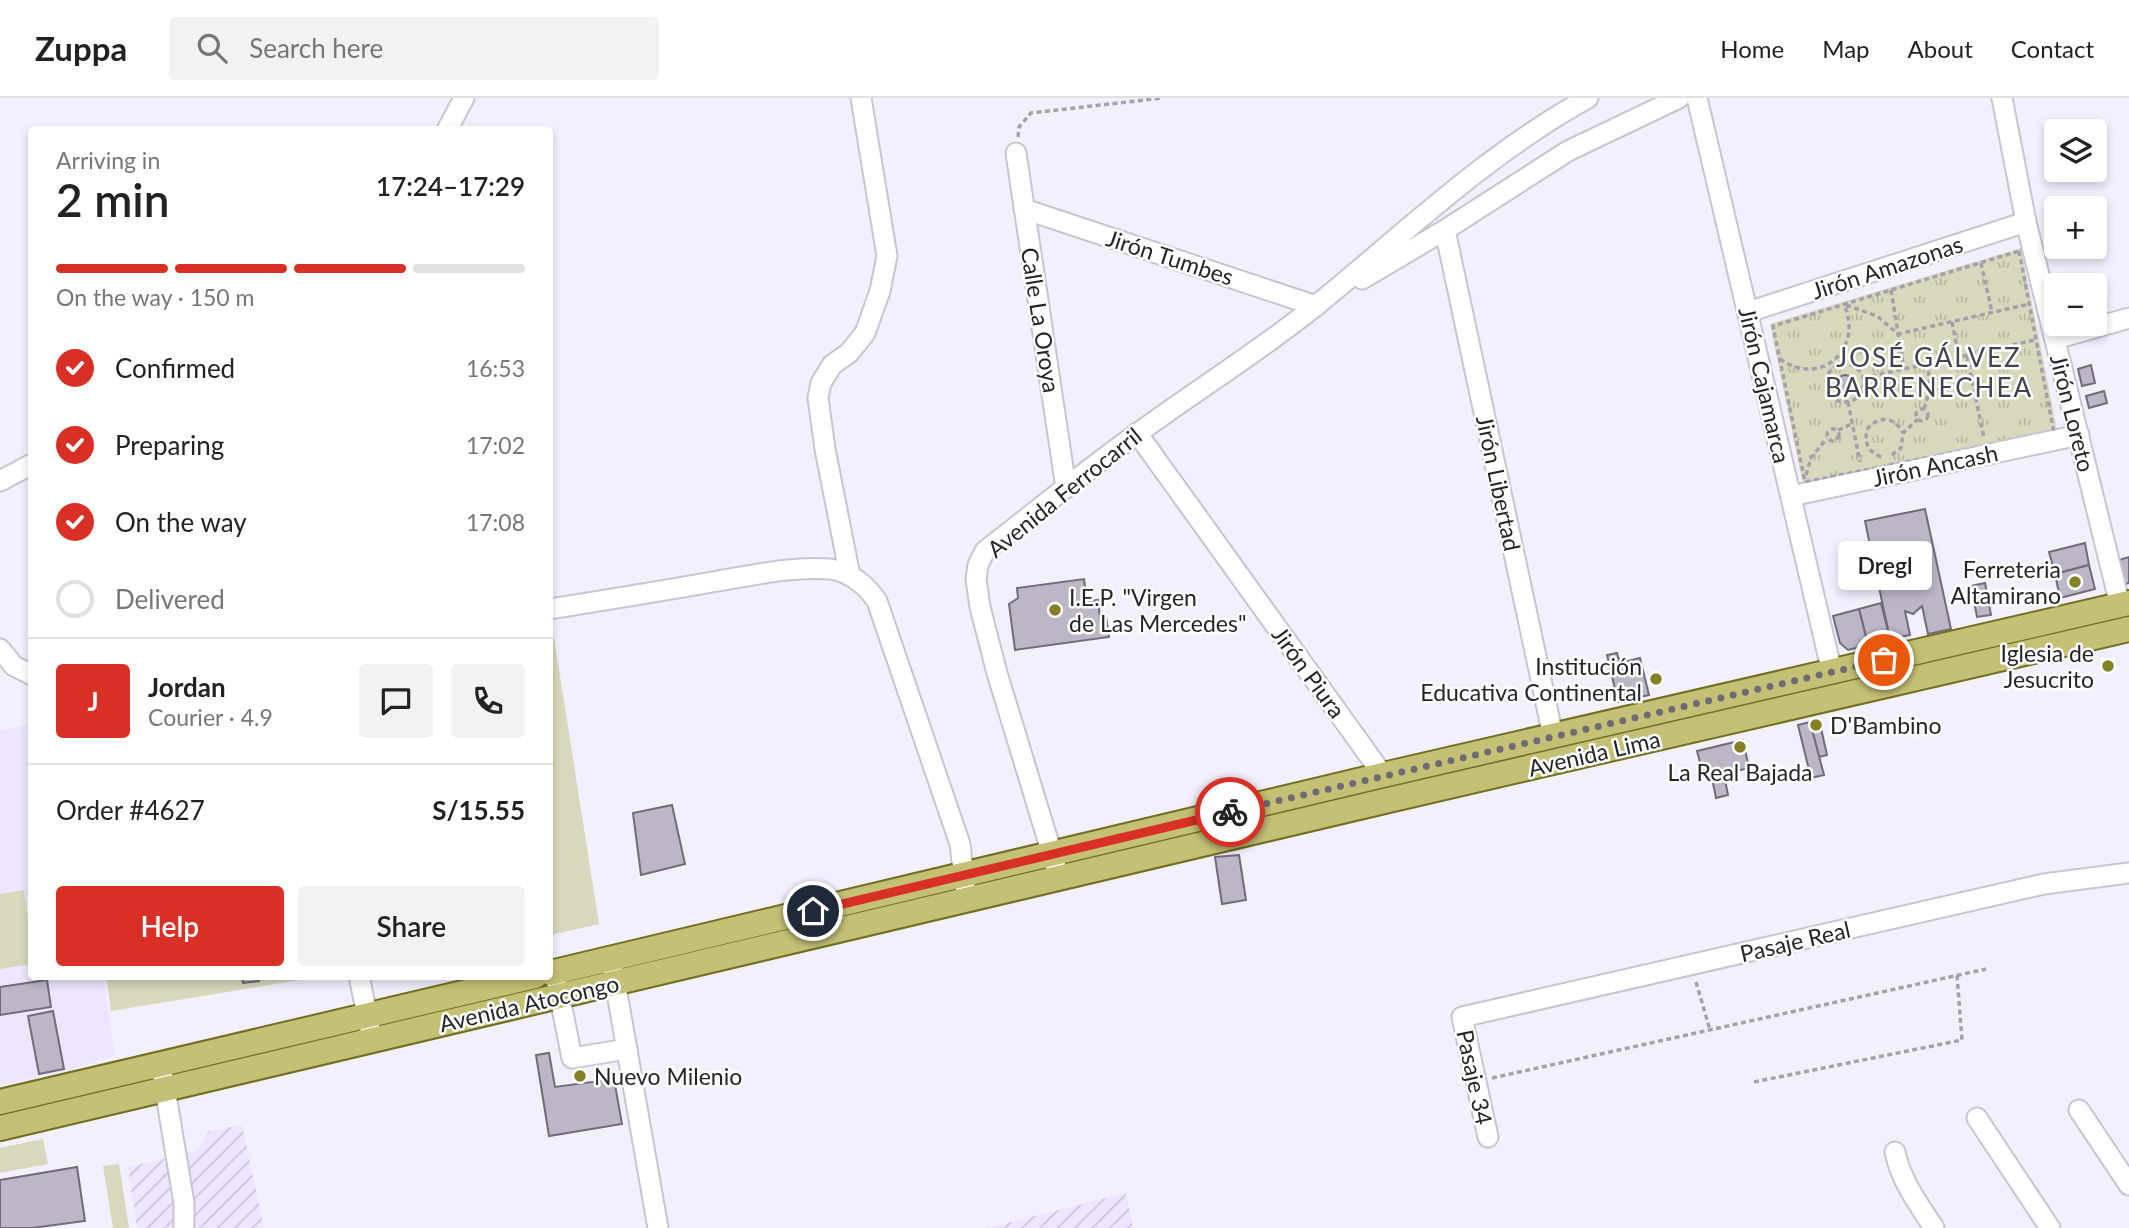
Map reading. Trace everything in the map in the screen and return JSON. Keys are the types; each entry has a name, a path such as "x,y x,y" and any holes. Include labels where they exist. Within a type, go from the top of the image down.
{"main road":[{"name":"Avenida Lima","path":"1055,867 1383,775 2125,604"},
{"name":"Avenida Lima","path":"1055,867 2129,629"},
{"name":"Avenida Atocongo","path":"613,970 965,875 1055,867"},
{"name":"Avenida Atocongo","path":"553,979 613,970 961,901 1055,867"},
{"name":"Avenida Atocongo","path":"0,1128 82,1108 163,1077 369,1028 546,980"},
{"name":"Avenida Atocongo","path":"0,1102 74,1085 163,1077"},
{"path":"74,1085 82,1108"}],"street":[{"path":"449,126 464,98"},
{"path":"850,576 825,449 818,398 821,383 832,365 849,353 865,333 880,291 887,256 861,98"},
{"name":"Avenida Ferrocarril","path":"1055,867 980,607 976,579 978,565 985,551 1137,433 1315,306 1448,194 1557,115 1588,98"},
{"name":"Avenida Ferrocarril","path":"1315,306 1445,230 1568,151 1679,98"},
{"name":"Jirón Cajamarca","path":"1697,98 1748,312 1798,489 1832,671"},
{"name":"Jirón Loreto","path":"2002,98 2026,222 2043,342 2079,435 2125,604"},
{"name":"Calle La Oroya","path":"1016,153 1066,488"},
{"name":"Jirón Tumbes","path":"1024,209 1315,306"},
{"name":"Jirón Amazonas","path":"1748,312 2026,222"},
{"name":"Jirón Libertad","path":"1445,230 1553,736"},
{"path":"2043,342 2129,318"},
{"name":"Jirón Piura","path":"1137,433 1383,775"},
{"name":"Jirón Ancash","path":"1798,489 2079,435"},
{"path":"0,481 28,466"},
{"path":"553,609 771,573 832,569 868,587 877,600 960,844 965,875 961,901"},
{"path":"0,649 14,666 28,673"},
{"name":"Pasaje Real","path":"1462,1017 2044,884 2129,873"},
{"path":"613,970 658,1228"},
{"path":"360,980 369,1028"},
{"path":"550,980 572,1058 627,1049"},
{"name":"Pasaje 34","path":"1462,1017 1488,1137"},
{"path":"163,1077 184,1203 184,1228"},
{"path":"2079,1110 2129,1185"},
{"path":"1977,1118 2050,1228"},
{"path":"1895,1152 1898,1168 1905,1182 1934,1228"}],"path":[{"path":"1016,153 1019,127 1031,113 1162,98"},
{"path":"1798,489 1773,326 2019,251 2022,267"},
{"path":"1981,263 1993,313"},
{"path":"1891,290 1904,369"},
{"path":"1844,304 1877,316 1898,334"},
{"path":"1780,359 1787,364 1806,369 1825,366 1838,356 1849,335 1850,324 1844,304"},
{"path":"1898,334 2029,304"},
{"path":"1952,322 1959,357"},
{"path":"1798,489 1862,471 2054,433 2043,342 1967,355 1863,378"},
{"path":"1967,355 1986,446"},
{"path":"1838,356 1840,365"},
{"path":"1924,409 1930,389 1928,364"},
{"path":"1840,365 1854,366 1863,378 1861,392 1857,398 1848,402 1836,400 1826,389 1828,374 1840,365"},
{"path":"1848,402 1862,471"},
{"path":"1918,419 1916,413 1924,409"},
{"path":"1918,419 1922,421 1928,417 1924,409"},
{"path":"1903,433 1894,421 1880,419 1868,428 1866,442 1874,454 1889,456 1901,447 1903,433 1918,419"},
{"path":"1798,489 1811,458 1827,438 1828,431 1853,424"},
{"path":"1827,438 1835,441 1839,437 1838,430"},
{"path":"1857,444 1866,442"},
{"path":"1692,965 1710,1030"},
{"path":"1476,1082 1986,969"},
{"path":"1754,1082 1962,1040 1956,975"}],"shaded area":[{"path":"28,725 28,980 103,980 115,1055 67,1071 0,1085 0,730"},
{"path":"242,1125 264,1228 137,1228 128,1167 197,1151 209,1131"},
{"path":"1126,1193 1133,1228 987,1228"}],"green space":[{"path":"2021,248 2058,435 1803,485 1770,324"},
{"path":"553,638 599,924 553,934"},
{"path":"24,890 28,919 28,964 0,969 0,894"},
{"path":"107,980 300,980 111,1011"},
{"path":"43,1139 48,1164 0,1173 0,1148"},
{"path":"119,1164 129,1228 113,1228 103,1166"}],"building":[{"path":"2091,365 2095,383 2082,386 2078,369"},
{"path":"1845,375 1851,377 1851,389 1845,391 1839,389 1837,383 1839,377"},
{"path":"2104,391 2107,403 2089,408 2086,396"},
{"path":"1925,509 1951,629 1928,634 1922,606 1913,614 1905,611 1910,635 1890,639 1865,521"},
{"path":"2085,543 2089,565 2055,574 2049,552"},
{"path":"2129,557 2129,583 2125,584 2119,560"},
{"name":"Ferreteria Altamirano","path":"2089,565 2095,589 2060,598 2055,574"},
{"name":"I.E.P. \"Virgen de Las Mercedes\"","path":"1084,579 1086,594 1082,594 1083,602 1098,600 1100,618 1106,617 1109,637 1015,650 1009,604 1018,598 1017,588"},
{"path":"1985,583 1991,615 1977,617 1971,586"},
{"path":"1881,603 1890,639 1868,645 1859,609"},
{"path":"1859,609 1868,645 1848,650 1840,643 1833,616"},
{"path":"1617,653 1620,663 1640,658 1649,695 1618,702 1607,655"},
{"path":"1819,719 1827,755 1819,757 1810,722"},
{"path":"1810,722 1824,775 1811,778 1798,725"},
{"path":"1743,740 1749,768 1728,773 1723,769 1728,795 1716,798 1711,773 1703,774 1697,751"},
{"path":"672,805 685,864 641,875 633,813"},
{"path":"1239,855 1246,900 1222,904 1215,857"},
{"path":"47,980 51,1007 0,1015 0,987"},
{"path":"243,980 259,980 259,981 243,983"},
{"path":"53,1011 64,1069 39,1074 28,1016"},
{"path":"549,1053 555,1087 614,1079 622,1124 549,1136 536,1055"},
{"path":"77,1167 85,1221 32,1228 0,1228 0,1180"}],"way so far":[{"path":"1230,812 1884,660"}],"place":[{"name":"Ferreteria Altamirano","path":"2075,582"},
{"name":"I.E.P. \"Virgen de Las Mercedes\"","path":"1055,610"},
{"name":"Dregl","path":"1884,660"},
{"name":"Iglesia de Jesucrito","path":"2108,666"},
{"name":"Institución Educativa Continental","path":"1656,679"},
{"name":"D'Bambino","path":"1816,725"},
{"name":"La Real Bajada","path":"1740,747"},
{"name":"Nuevo Milenio","path":"580,1076"}],"district":[{"name":"JOSÉ GÁLVEZ BARRENECHEA","path":"1929,372"}],"route":[{"path":"813,911 1230,812"}]}
